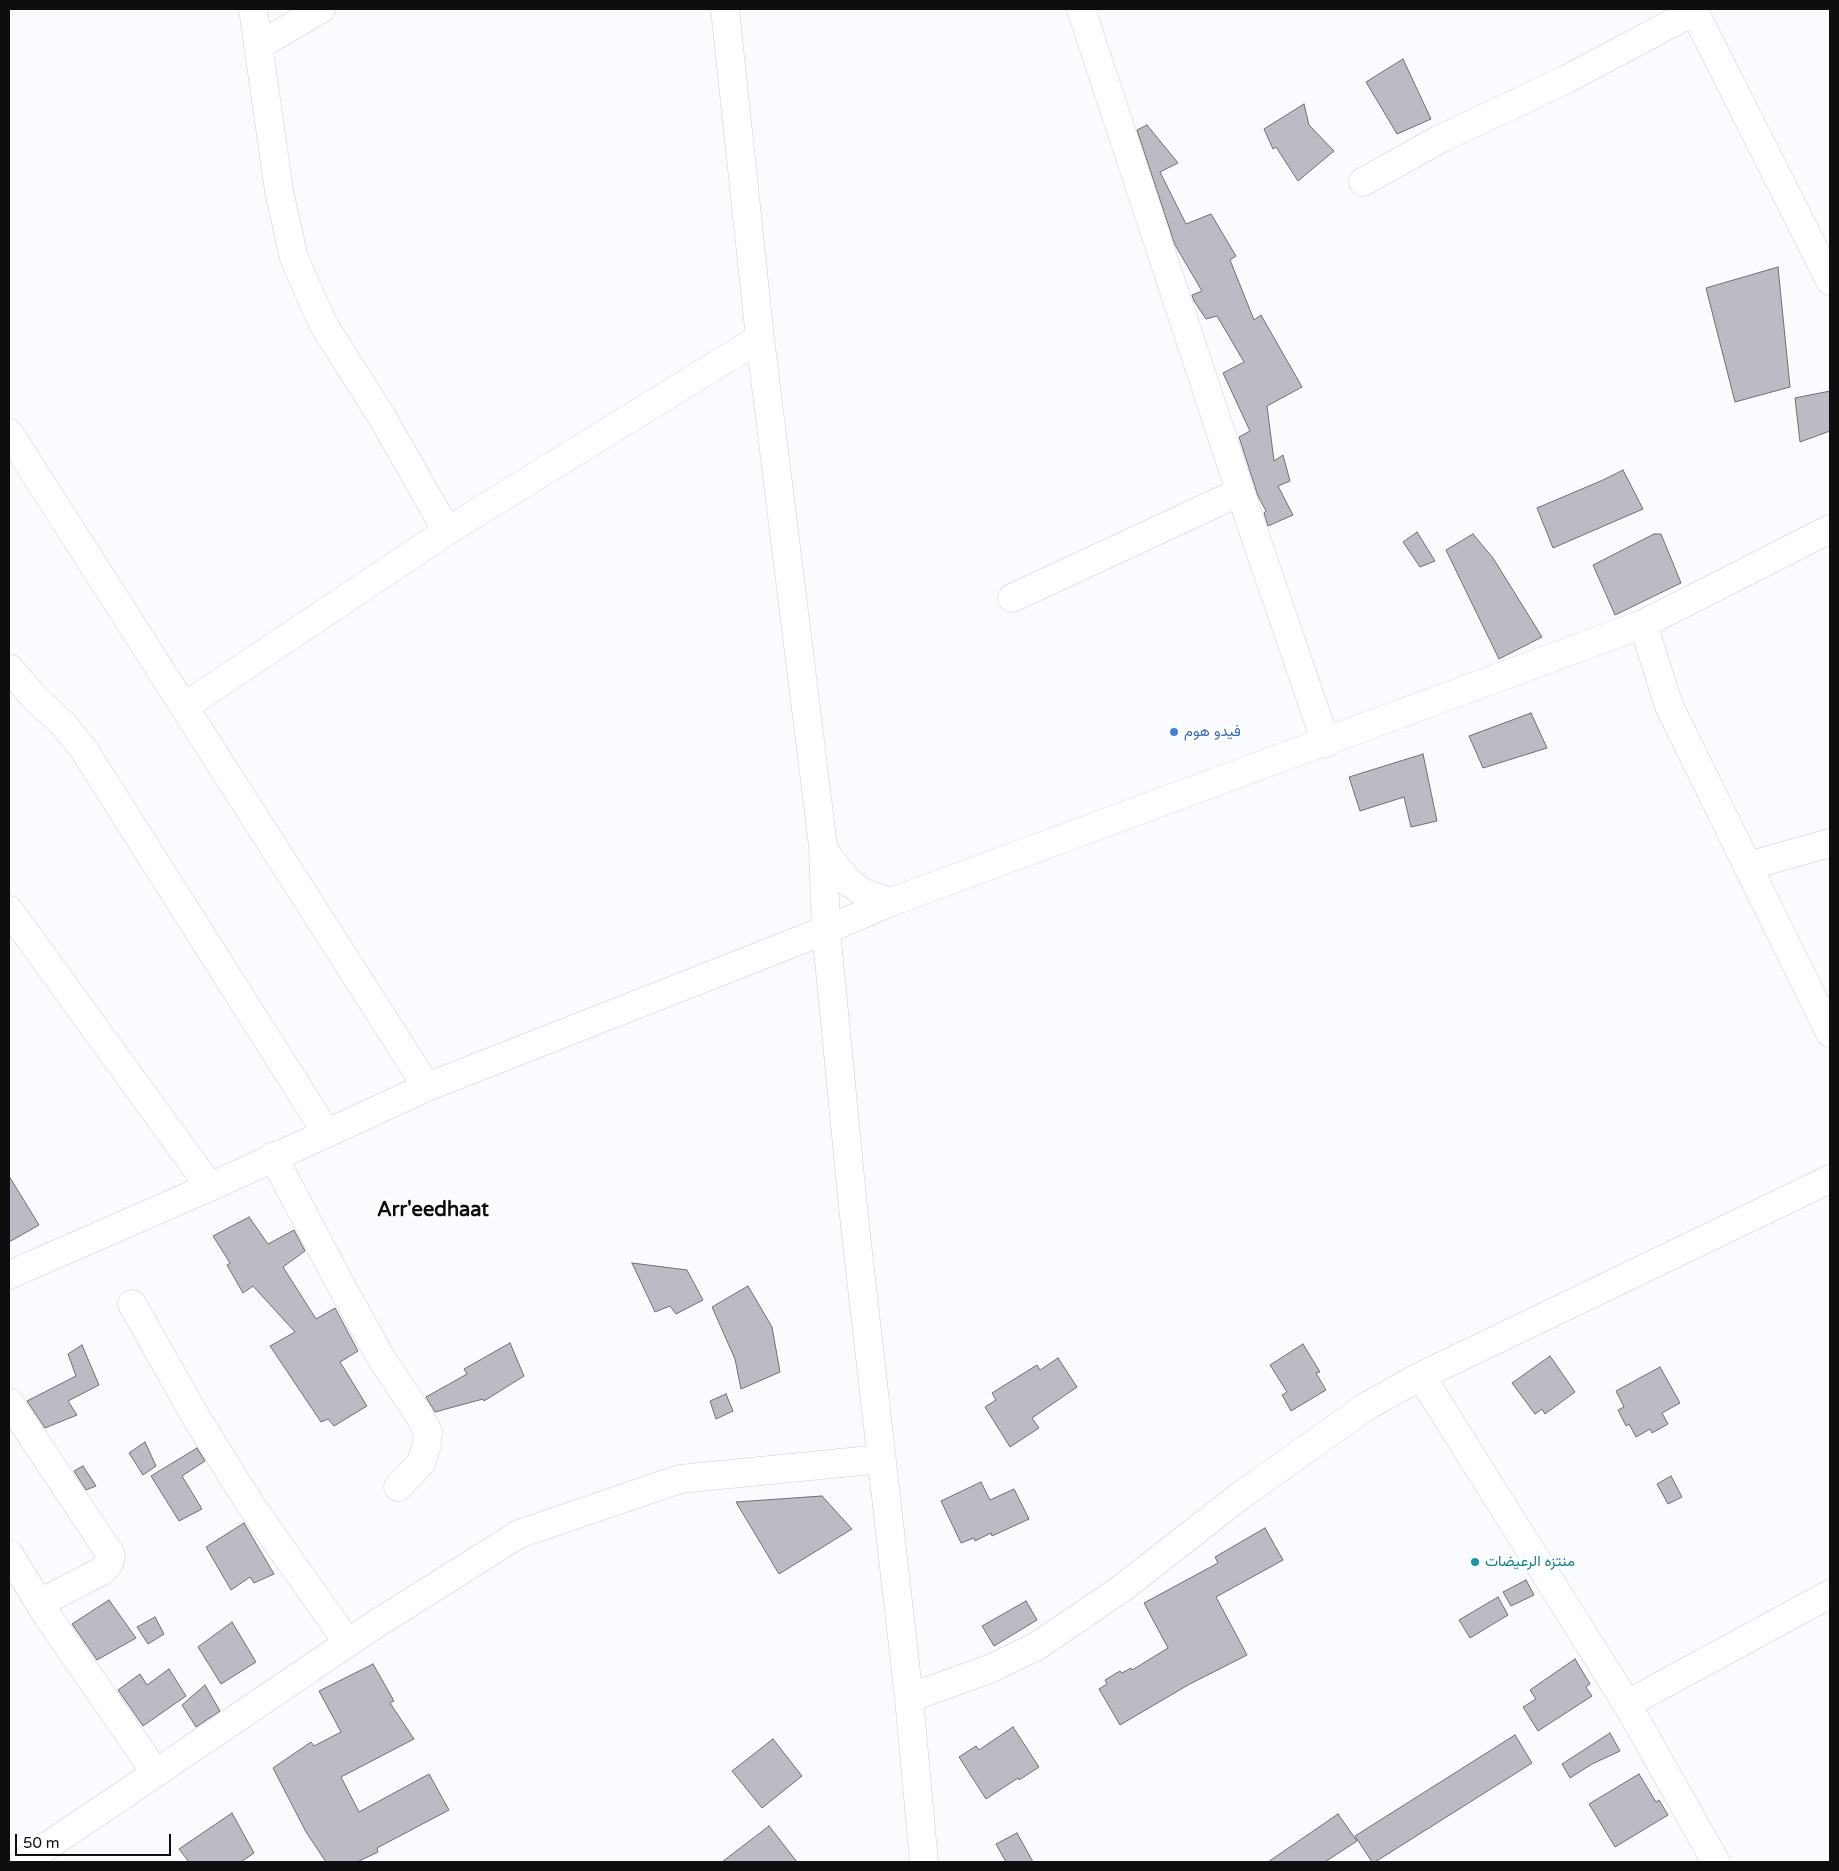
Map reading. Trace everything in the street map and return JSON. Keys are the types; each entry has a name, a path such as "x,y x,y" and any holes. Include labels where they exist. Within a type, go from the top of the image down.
{"street":[{"path":"253,9 279,190 294,258 323,324 382,417 447,531"},
{"path":"258,46 321,9"},
{"path":"725,9 760,338 823,846 826,930 854,1217 908,1698 924,1862"},
{"path":"1081,9 1240,492 1326,743"},
{"path":"1363,182 1438,140 1566,79 1694,10 1822,247 1830,281"},
{"path":"184,707 447,531 760,338"},
{"path":"9,433 427,1087"},
{"path":"1012,598 1240,492"},
{"path":"9,1275 210,1187 427,1087 826,930 891,902 1326,743 1643,624 1830,529"},
{"path":"1643,624 1669,706 1830,1033"},
{"path":"9,668 34,697 64,724 84,750 326,1132"},
{"path":"1748,866 1830,843"},
{"path":"823,846 829,858 850,882 861,891 891,902"},
{"path":"9,910 210,1187"},
{"path":"274,1156 330,1265 377,1350 420,1415 428,1432 427,1444 421,1462 398,1487"},
{"path":"908,1698 955,1683 1038,1646 1121,1589 1240,1496 1367,1406 1421,1376 1830,1179"},
{"path":"132,1304 197,1419 250,1504 348,1643"},
{"path":"1421,1376 1627,1704 1716,1862"},
{"path":"9,1402 111,1555 109,1564 102,1571 40,1603"},
{"path":"24,1862 348,1643 519,1534 680,1479 881,1459"},
{"path":"9,1554 40,1603 156,1773"},
{"path":"1627,1704 1830,1594"}],"building":[{"path":"1403,59 1431,119 1397,134 1366,82"},
{"path":"1304,104 1309,125 1334,151 1298,181 1276,147 1273,149 1264,129"},
{"path":"1147,125 1178,163 1160,172 1186,224 1211,214 1236,256 1230,260 1254,320 1261,315 1302,387 1267,406 1274,461 1283,455 1290,481 1278,486 1293,515 1268,526 1264,513 1266,511 1258,496 1239,437 1250,431 1223,373 1244,362 1217,316 1206,319 1194,301 1192,295 1202,291 1175,245 1137,130"},
{"path":"1778,267 1790,387 1735,402 1706,288"},
{"path":"1830,391 1830,431 1800,442 1795,398"},
{"path":"1623,470 1643,509 1553,548 1537,508"},
{"path":"1417,532 1435,561 1420,567 1403,542"},
{"path":"1473,534 1493,558 1542,637 1499,659 1446,550"},
{"path":"1654,534 1661,534 1681,583 1615,615 1593,565"},
{"path":"1531,713 1547,748 1483,768 1469,736"},
{"path":"1423,754 1437,821 1411,827 1404,797 1360,811 1349,777"},
{"path":"9,1176 39,1225 9,1242"},
{"path":"249,1217 268,1244 294,1230 305,1251 283,1267 316,1319 335,1308 358,1351 340,1362 367,1406 334,1426 328,1419 321,1422 270,1346 295,1332 253,1286 243,1293 227,1265 230,1263 213,1236"},
{"path":"632,1263 687,1270 703,1300 676,1314 670,1306 655,1312"},
{"path":"748,1286 772,1327 780,1372 741,1389 735,1359 712,1307"},
{"path":"510,1343 524,1376 484,1401 483,1399 435,1412 426,1397 467,1374 464,1369"},
{"path":"1303,1344 1320,1372 1316,1373 1326,1390 1291,1411 1282,1395 1287,1392 1270,1365"},
{"path":"82,1345 99,1385 68,1401 77,1415 45,1428 27,1401 76,1376 68,1354"},
{"path":"1550,1356 1575,1392 1545,1414 1542,1409 1535,1414 1512,1383"},
{"path":"1058,1358 1077,1387 1032,1418 1039,1428 1010,1447 985,1407 996,1400 992,1393 1037,1365 1040,1370"},
{"path":"1660,1367 1680,1403 1662,1413 1668,1424 1652,1433 1650,1429 1636,1437 1629,1424 1626,1426 1618,1410 1624,1407 1616,1391"},
{"path":"726,1394 733,1411 716,1419 710,1401"},
{"path":"145,1442 156,1466 143,1475 129,1453"},
{"path":"197,1448 205,1461 182,1476 202,1509 179,1521 151,1476"},
{"path":"83,1466 96,1486 86,1490 74,1471"},
{"path":"1671,1476 1682,1497 1668,1504 1657,1484"},
{"path":"981,1482 990,1500 1014,1489 1029,1519 992,1536 991,1533 975,1541 974,1538 961,1543 941,1501"},
{"path":"822,1496 852,1529 779,1574 736,1502"},
{"path":"244,1523 274,1574 254,1583 250,1577 231,1590 206,1547"},
{"path":"1265,1528 1283,1560 1216,1597 1247,1655 1188,1685 1120,1725 1099,1689 1107,1684 1105,1680 1120,1671 1122,1673 1131,1668 1132,1670 1168,1648 1144,1603 1218,1563 1215,1557"},
{"path":"1526,1580 1534,1595 1511,1606 1503,1592"},
{"path":"1498,1597 1508,1615 1470,1638 1459,1620"},
{"path":"109,1600 136,1638 97,1660 72,1624"},
{"path":"1026,1601 1037,1620 994,1646 982,1626"},
{"path":"155,1617 164,1634 148,1644 137,1627"},
{"path":"232,1622 256,1662 221,1684 198,1647"},
{"path":"1575,1659 1590,1684 1586,1687 1592,1696 1538,1731 1523,1707 1536,1699 1530,1690"},
{"path":"373,1664 394,1701 390,1703 414,1739 341,1777 359,1812 429,1774 449,1810 377,1848 378,1852 357,1862 326,1862 306,1832 273,1768 311,1742 314,1746 341,1732 319,1691"},
{"path":"169,1669 186,1696 143,1726 118,1690 140,1674 147,1685"},
{"path":"205,1685 220,1711 196,1727 182,1705"},
{"path":"1013,1727 1039,1767 986,1799 959,1757 976,1746 979,1750"},
{"path":"1610,1733 1620,1751 1592,1764 1570,1778 1562,1764"},
{"path":"1515,1735 1532,1763 1375,1862 1372,1862 1355,1836"},
{"path":"773,1739 802,1776 762,1808 732,1771"},
{"path":"1639,1774 1656,1802 1659,1800 1668,1815 1615,1847 1589,1804"},
{"path":"232,1813 254,1853 241,1862 189,1862 179,1849"},
{"path":"1338,1814 1357,1841 1325,1862 1268,1862"},
{"path":"769,1826 797,1862 722,1862"},
{"path":"1017,1833 1033,1862 1006,1862 996,1844"}],"place":[{"name":"فيدو هوم","path":"1174,732"},
{"name":"منتزه الرعيضات","path":"1475,1562"}],"district":[{"name":"Arr'eedhaat","path":"433,1211"}]}
